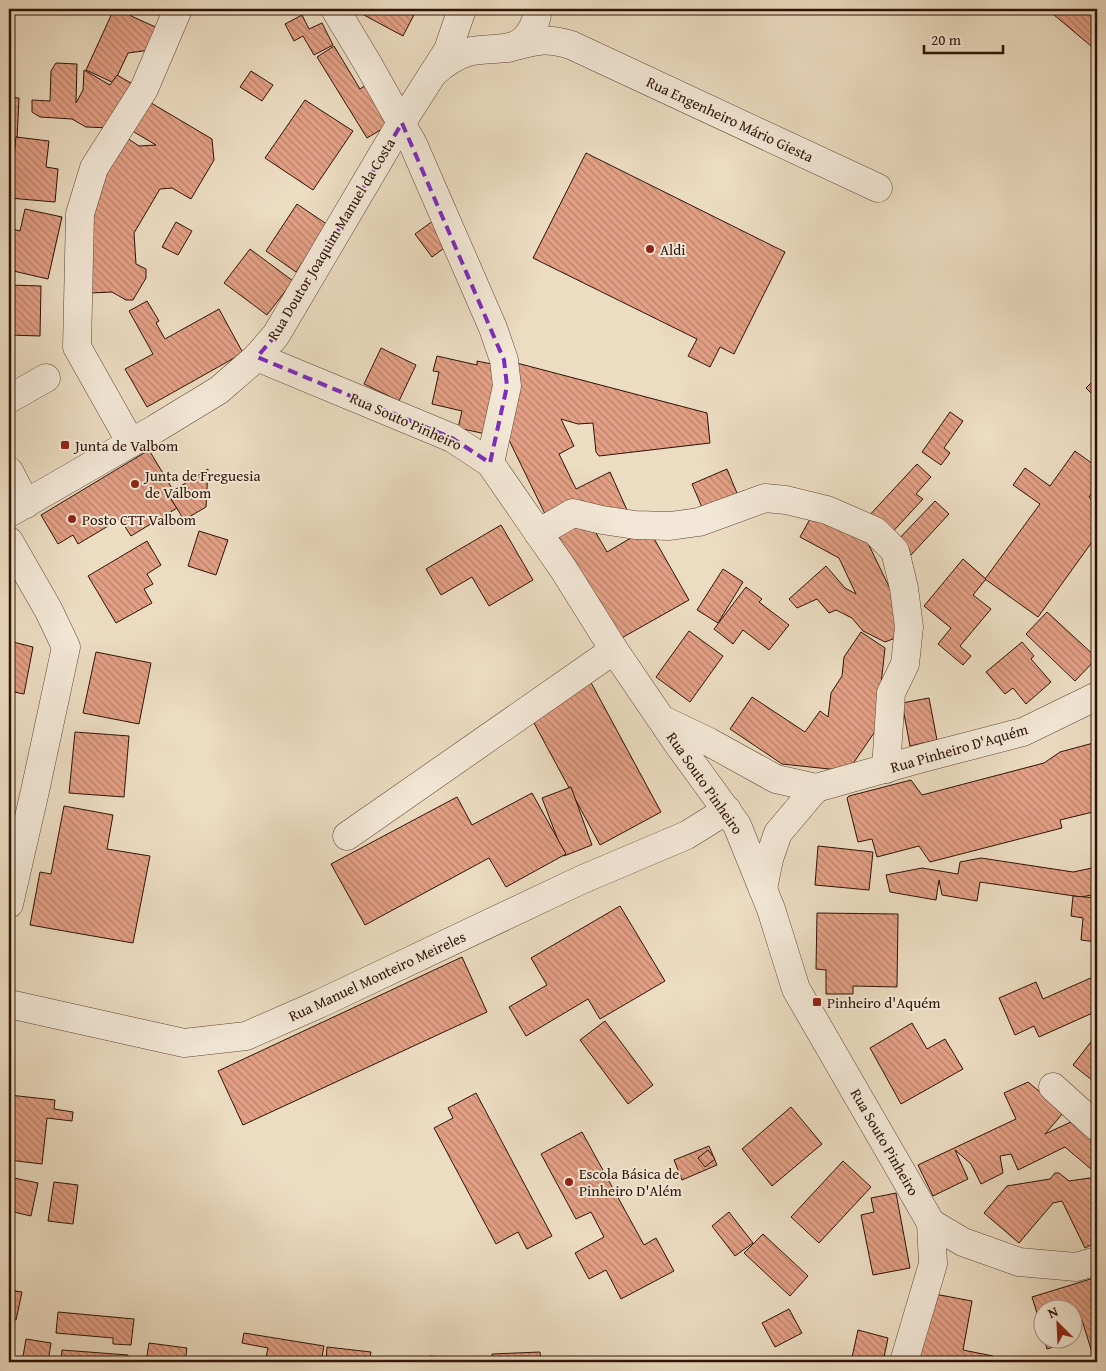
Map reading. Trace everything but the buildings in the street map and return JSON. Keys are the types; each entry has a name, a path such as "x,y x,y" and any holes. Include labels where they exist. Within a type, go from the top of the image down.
{"street":[{"path":"130,443 77,347 80,214 94,168 144,89 178,9"},
{"path":"335,9 413,144 493,328 504,360 507,386 490,463"},
{"name":"Rua Doutor Joaquim Manuel da Costa","path":"18,509 219,390 258,357 276,335 402,123 448,50 463,9"},
{"name":"Rua Doutor Joaquim Manuel da Costa","path":"463,9 463,19 467,30 474,39 485,46 502,48"},
{"name":"Rua Doutor Joaquim Manuel da Costa","path":"433,74 443,64 458,56 475,51 520,44 529,36 535,25 538,9"},
{"name":"Rua Engenheiro Mário Giesta","path":"538,9 564,39 581,49 878,188"},
{"name":"Rua Engenheiro Mário Giesta","path":"502,48 544,40 558,41 581,49"},
{"name":"Rua Souto Pinheiro","path":"258,357 452,438 490,463 564,570 614,650 737,825 771,909 796,989 931,1223 933,1264 904,1362"},
{"path":"9,400 46,378"},
{"path":"9,471 18,509"},
{"path":"538,533 573,513 602,520 670,526 699,522 765,498 786,500 827,510 875,531 896,551 904,588 909,627 905,664 890,693 886,769"},
{"path":"9,541 49,611 66,647 9,904"},
{"path":"347,836 614,650"},
{"name":"Rua Pinheiro D'Aquém","path":"662,720 708,742 776,779 816,788 1023,732 1097,696"},
{"path":"763,890 769,859 778,833 816,788"},
{"name":"Rua Manuel Monteiro Meireles","path":"9,1004 184,1043 246,1036 319,1004 581,880 688,835 726,810"},
{"path":"1053,1087 1097,1127"},
{"path":"931,1223 963,1242 1019,1262 1076,1267 1097,1261"}],"highlighted area":[{"path":"402,123 504,360 507,386 490,463 452,438 257,357 276,335"}],"place":[{"name":"Aldi","path":"650,249"},
{"name":"Junta de Valbom","path":"65,445"},
{"name":"Junta de Freguesia de Valbom","path":"135,484"},
{"name":"Posto CTT Valbom","path":"72,519"},
{"name":"Pinheiro d'Aquém","path":"817,1002"},
{"name":"Escola Básica de Pinheiro D'Além","path":"569,1182"}]}
